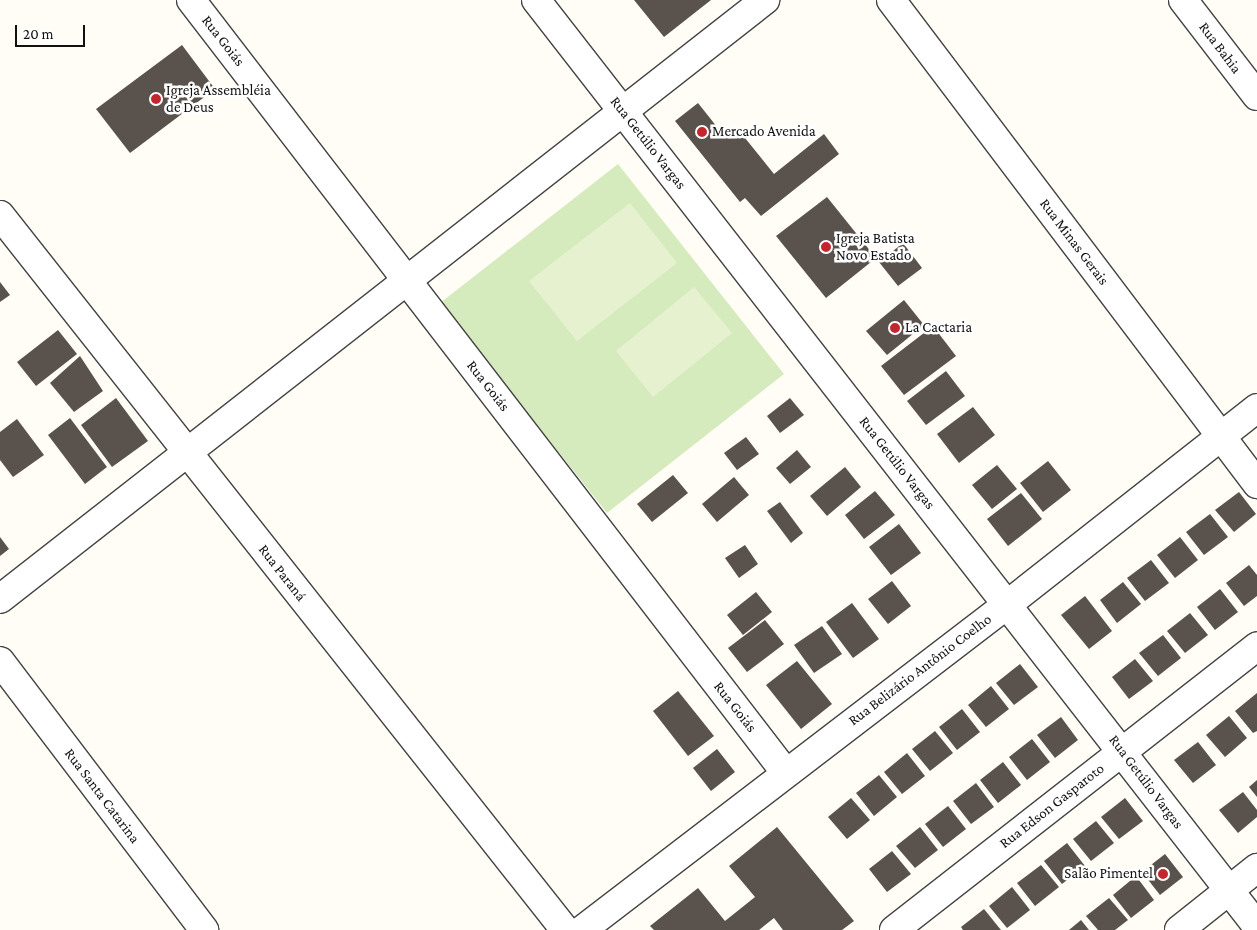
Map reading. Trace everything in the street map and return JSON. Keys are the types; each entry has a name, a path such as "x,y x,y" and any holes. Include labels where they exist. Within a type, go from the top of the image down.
{"street":[{"name":"Rua Goiás","path":"191,0 785,772"},
{"name":"Rua Getúlio Vargas","path":"536,0 1257,926"},
{"path":"0,599 765,0"},
{"name":"Rua Minas Gerais","path":"891,0 1257,484"},
{"name":"Rua Bahia","path":"1184,0 1257,96"},
{"name":"Rua Paraná","path":"0,215 186,453 565,930"},
{"name":"Rua Belizário Antônio Coelho","path":"582,930 785,772 1008,604 1257,408"},
{"name":"Rua Edson Gasparoto","path":"894,930 1257,646"},
{"name":"Rua Santa Catarina","path":"0,661 204,930"},
{"path":"1179,930 1257,868"}],"green space":[{"path":"618,164 784,374 607,513 440,303"},
{"path":"630,203 677,263 577,341 529,281"},
{"path":"694,287 732,333 653,397 616,351"}],"building":[{"path":"634,0 711,0 664,37"},
{"name":"Igreja Assembléia de Deus","path":"182,45 215,89 130,153 96,109"},
{"path":"698,103 725,137 737,128 774,174 824,134 839,154 761,216 745,198 740,202 675,121"},
{"name":"Igreja Batista Novo Estado","path":"827,197 876,258 826,298 776,236"},
{"path":"903,243 922,268 898,286 879,262"},
{"path":"0,282 10,295 0,302"},
{"name":"La Cactaria","path":"904,300 924,325 887,355 866,331"},
{"path":"933,326 956,356 904,395 881,366"},
{"path":"58,330 77,354 36,386 17,362"},
{"path":"80,356 103,391 74,412 50,383"},
{"path":"946,371 965,396 926,425 907,401"},
{"path":"116,398 148,441 112,467 81,425"},
{"path":"790,398 804,415 780,433 767,416"},
{"path":"973,407 995,435 959,463 937,434"},
{"path":"70,418 107,467 85,484 48,435"},
{"path":"17,419 44,455 13,477 0,460 0,432"},
{"path":"746,437 759,454 737,470 724,453"},
{"path":"797,450 811,467 790,484 776,468"},
{"path":"1048,461 1071,490 1043,512 1020,483"},
{"path":"997,465 1017,489 992,509 972,485"},
{"path":"845,467 861,487 827,516 810,496"},
{"path":"673,475 688,493 652,522 637,504"},
{"path":"734,477 749,495 717,522 702,504"},
{"path":"875,491 895,515 864,539 845,515"},
{"path":"1239,492 1256,514 1234,532 1215,510"},
{"path":"1021,493 1042,519 1008,546 987,519"},
{"path":"780,502 803,533 791,543 767,511"},
{"path":"1210,514 1228,537 1204,555 1186,532"},
{"path":"899,524 921,553 891,575 869,547"},
{"path":"0,537 9,549 0,556"},
{"path":"1180,537 1198,560 1175,578 1157,555"},
{"path":"745,545 758,564 739,578 725,558"},
{"path":"1151,560 1169,583 1145,601 1127,578"},
{"path":"1249,565 1257,575 1257,596 1244,606 1226,583"},
{"path":"892,581 911,606 888,624 868,599"},
{"path":"1123,582 1141,604 1117,623 1100,600"},
{"path":"1220,589 1238,612 1215,630 1197,607"},
{"path":"756,592 772,612 743,635 727,615"},
{"path":"1085,596 1112,631 1089,649 1061,615"},
{"path":"852,603 879,639 853,658 826,622"},
{"path":"1190,613 1208,635 1185,653 1167,631"},
{"path":"765,620 784,644 747,672 728,648"},
{"path":"822,626 842,654 814,673 794,645"},
{"path":"1163,635 1181,658 1158,676 1139,653"},
{"path":"1135,659 1153,681 1129,699 1112,677"},
{"path":"797,661 832,704 801,729 766,685"},
{"path":"1020,664 1038,687 1014,705 996,683"},
{"path":"991,686 1009,709 986,727 968,705"},
{"path":"678,691 714,736 688,756 653,711"},
{"path":"1257,693 1257,731 1253,733 1235,711"},
{"path":"962,709 980,732 957,750 939,727"},
{"path":"1229,716 1247,738 1225,757 1206,735"},
{"path":"1061,717 1078,740 1055,758 1037,735"},
{"path":"935,731 953,753 930,771 912,749"},
{"path":"1032,739 1050,762 1027,780 1009,757"},
{"path":"1198,742 1216,765 1193,783 1174,760"},
{"path":"717,749 735,772 711,791 693,768"},
{"path":"907,753 925,776 902,794 884,772"},
{"path":"1003,762 1021,785 998,803 980,780"},
{"path":"879,775 897,797 874,816 856,793"},
{"path":"1257,780 1257,797 1249,787"},
{"path":"976,783 994,807 971,824 953,801"},
{"path":"1243,792 1257,810 1257,817 1238,833 1219,810"},
{"path":"851,798 870,820 847,839 828,817"},
{"path":"1125,798 1143,821 1119,839 1101,817"},
{"path":"948,806 966,829 943,847 925,824"},
{"path":"1096,821 1114,843 1091,861 1073,839"},
{"path":"777,827 854,921 842,930 783,930 774,918 759,930 654,930 650,926 698,888 725,921 755,897 729,866"},
{"path":"920,827 938,850 915,868 896,846"},
{"path":"1067,843 1085,866 1062,884 1044,861"},
{"path":"892,851 911,874 887,892 869,869"},
{"name":"Salão Pimentel","path":"1165,854 1183,877 1160,895 1142,872"},
{"path":"1041,865 1059,887 1035,906 1017,883"},
{"path":"1136,876 1154,900 1131,918 1113,895"},
{"path":"1012,887 1030,910 1007,928 989,906"},
{"path":"1109,898 1128,920 1115,930 1098,930 1086,916"},
{"path":"984,909 1001,930 963,930 961,927"},
{"path":"1081,920 1089,930 1069,930"}],"place":[{"name":"Igreja Assembléia de Deus","path":"156,99"},
{"name":"Mercado Avenida","path":"702,132"},
{"name":"Igreja Batista Novo Estado","path":"826,247"},
{"name":"La Cactaria","path":"895,328"},
{"name":"Salão Pimentel","path":"1163,874"}]}
